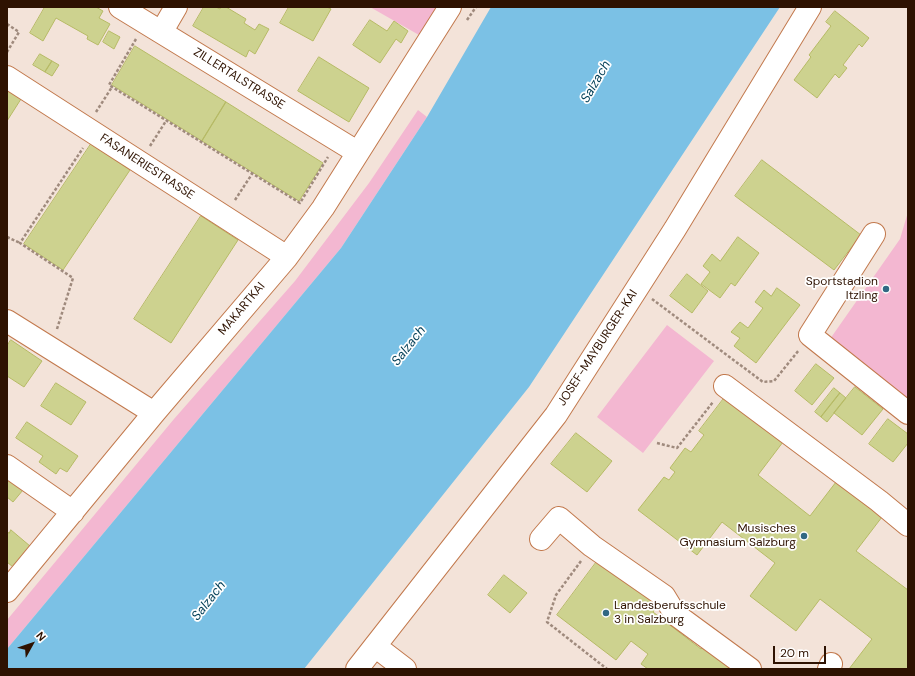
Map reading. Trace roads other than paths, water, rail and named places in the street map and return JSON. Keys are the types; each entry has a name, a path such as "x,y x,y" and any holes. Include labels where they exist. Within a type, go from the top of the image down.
{"street":[{"name":"ZILLERTALSTRASSE","path":"120,7 356,154"},
{"path":"154,27 176,7"},
{"name":"MAKARTKAI","path":"7,591 154,413 287,257 323,208 356,154 404,83 450,7"},
{"name":"JOSEF-MAYBURGER-KAI","path":"357,669 556,415 675,230 810,7"},
{"name":"FASANERIESTRASSE","path":"7,77 287,257"},
{"path":"874,234 810,335 908,413"},
{"path":"7,320 154,413"},
{"path":"725,386 879,501 908,525"},
{"path":"7,466 73,512"},
{"path":"541,539 559,518 592,546 664,596 675,614 750,669"},
{"path":"375,646 405,669"}],"water":[{"name":"Salzach","path":"491,7 780,7 529,387 304,669 7,669 7,649 341,248 427,117"}],"place":[{"name":"Sportstadion Itzling","path":"886,289"},
{"name":"Musisches Gymnasium Salzburg","path":"804,536"},
{"name":"Landesberufsschule 3 in Salzburg","path":"606,613"}]}
